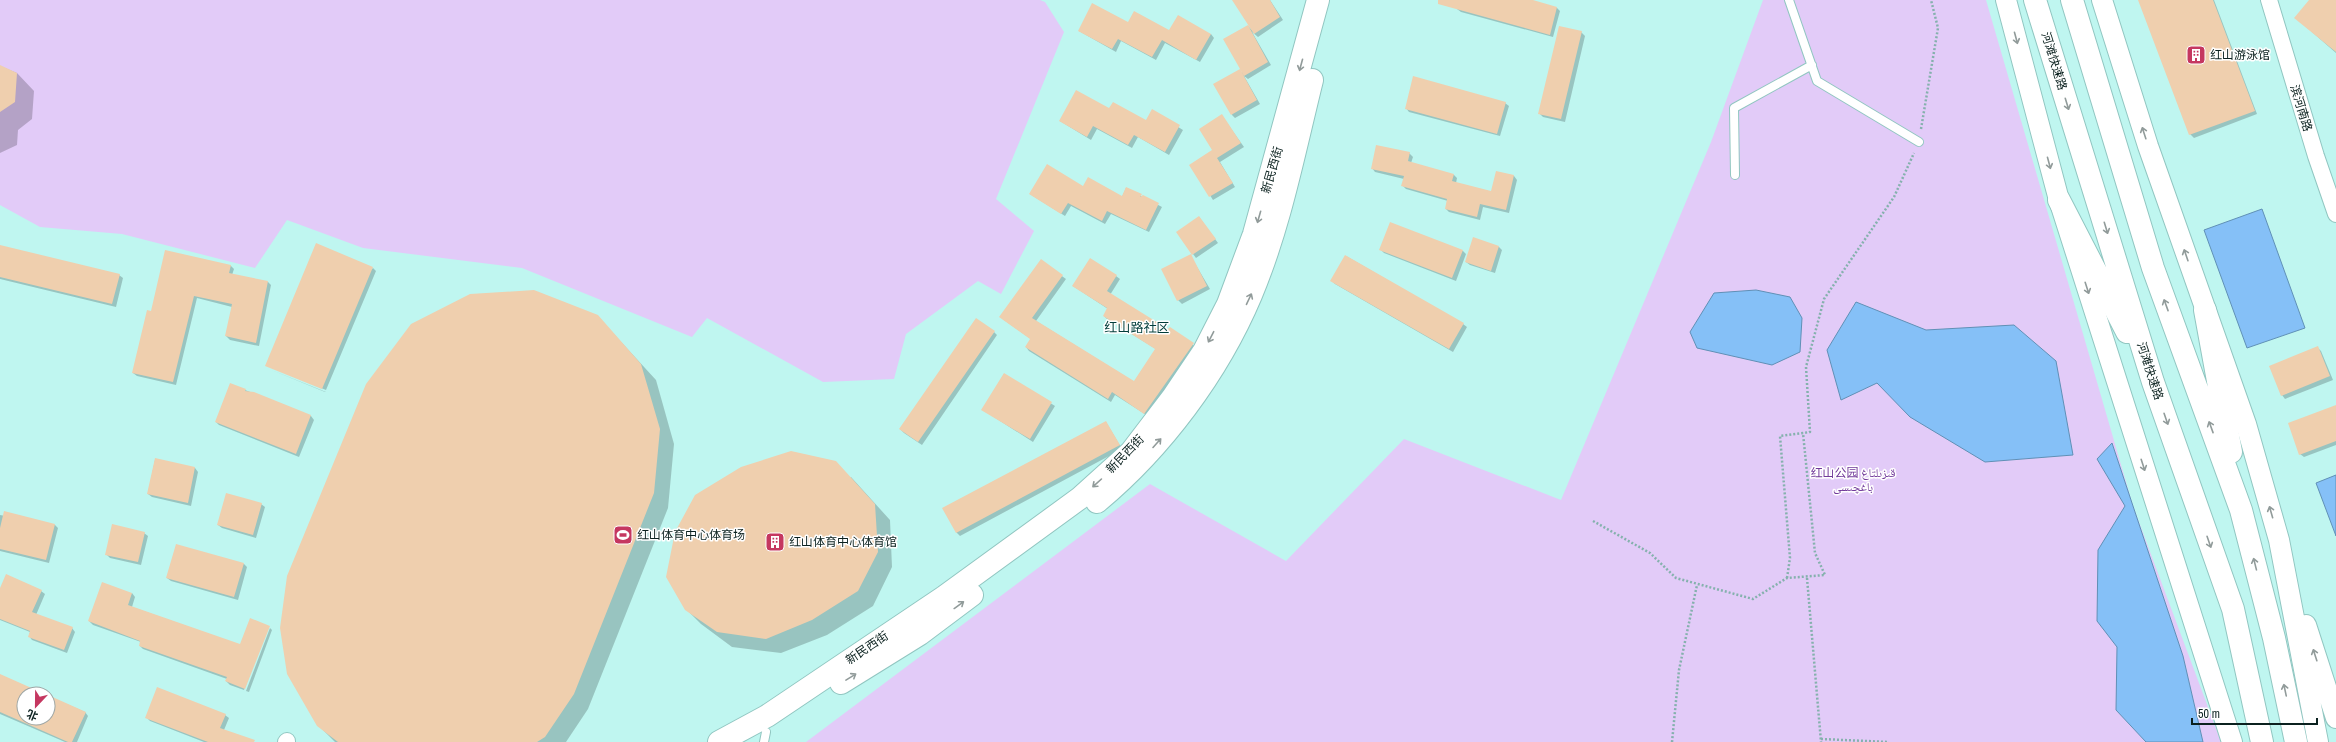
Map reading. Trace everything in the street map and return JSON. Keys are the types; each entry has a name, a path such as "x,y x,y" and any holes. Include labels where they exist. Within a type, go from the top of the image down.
{"main road":[{"name":"新民西街","path":"718,742 767,716 944,597 1080,498 1131,452 1174,397 1204,351 1228,304 1254,234 1318,0"},
{"name":"新民西街","path":"747,742 765,737 920,634 1077,518 1121,482 1170,430 1219,355 1251,295 1280,208 1332,0"},
{"name":"河滩快速路","path":"2035,0 2153,382 2233,609 2262,742"},
{"path":"2072,0 2153,268 2241,510"},
{"path":"2059,200 2153,382"},
{"path":"2205,310 2241,510 2274,638 2296,742"}],"street":[{"path":"2006,0 2059,200 2232,742"},
{"path":"2102,0 2148,146 2246,424 2279,540 2336,718"},
{"name":"滨河南路","path":"2269,0 2316,156 2336,214"},
{"path":"2279,540 2318,742"}],"lane":[{"path":"1789,0 1817,81 1919,142"},
{"path":"1734,175 1734,108 1812,64"}],"path":[{"path":"1787,578 1790,558 1780,436 1810,432 1806,367 1824,299 1894,197 1919,142 1938,28 1931,0"},
{"path":"1593,521 1650,553 1676,578 1697,585 1753,599 1787,578 1807,578 1825,575 1815,553 1803,433"},
{"path":"1807,578 1821,741 1889,742"},
{"path":"1672,742 1679,670 1697,585"}],"green space":[{"path":"0,0 1040,0 1045,2 1064,32 996,199 1034,231 1001,294 978,281 906,334 894,379 823,382 707,318 692,337 522,268 363,248 287,220 255,268 122,234 40,227 0,205"},
{"name":"红山公园 قىزىلتاغ باغچىسى","path":"1763,0 1986,0 2133,506 2221,742 806,742 1150,484 1286,561 1404,439 1561,500 1711,142"}],"water":[{"path":"2262,209 2305,328 2247,348 2204,230"},
{"path":"1756,290 1790,297 1802,318 1800,352 1772,365 1697,348 1690,332 1714,293"},
{"path":"1856,302 1926,330 2014,325 2056,361 2073,455 1985,462 1910,417 1877,383 1841,400 1827,350"},
{"path":"2112,443 2183,656 2203,742 2146,742 2116,710 2117,647 2097,621 2098,550 2125,506 2097,459"},
{"path":"2336,475 2336,536 2316,483"}],"building":[{"path":"1232,0 1270,0 1280,17 1254,34"},
{"path":"1438,0 1533,0 1557,7 1550,35 1438,4"},
{"name":"红山游泳馆","path":"2138,0 2213,0 2255,111 2189,135"},
{"path":"2309,0 2336,0 2336,52 2294,18"},
{"path":"1092,3 1128,22 1134,11 1169,30 1178,15 1211,34 1196,60 1162,40 1152,57 1118,39 1112,49 1078,31"},
{"path":"1248,25 1268,62 1244,76 1223,39"},
{"path":"1559,26 1582,31 1561,119 1538,114"},
{"path":"0,65 17,73 15,102 0,112"},
{"path":"1240,69 1257,100 1231,115 1213,84"},
{"path":"1413,76 1506,102 1497,134 1405,109"},
{"path":"1076,90 1109,108 1113,102 1146,120 1152,109 1180,125 1165,152 1134,135 1128,145 1093,126 1087,137 1059,121"},
{"path":"1222,114 1241,143 1217,158 1233,183 1209,197 1189,165 1212,150 1199,129"},
{"path":"1376,145 1410,152 1408,161 1454,174 1452,181 1491,191 1496,171 1514,175 1506,210 1480,204 1477,217 1445,209 1447,199 1401,186 1404,176 1371,169"},
{"path":"1047,164 1083,186 1088,177 1122,196 1126,187 1142,194 1140,197 1143,195 1159,203 1146,230 1107,211 1102,221 1068,203 1061,214 1029,194"},
{"path":"1199,216 1216,239 1192,255 1176,232"},
{"path":"1390,222 1463,250 1452,278 1379,250"},
{"path":"1473,237 1499,246 1491,271 1465,262"},
{"path":"316,243 373,267 322,389 265,366"},
{"path":"0,245 120,274 112,304 0,277"},
{"path":"165,250 231,265 229,273 268,281 256,343 225,336 232,304 194,296 173,382 132,373 147,310 151,311"},
{"path":"1191,254 1207,286 1177,301 1161,269"},
{"path":"1345,255 1464,323 1449,349 1330,281"},
{"path":"1090,258 1117,275 1107,291 1168,329 1170,327 1194,343 1144,414 1112,392 1108,399 1025,347 1030,339 999,317 1041,259 1063,275 1032,318 1134,381 1155,349 1103,316 1107,308 1072,286"},
{"path":"534,290 598,315 641,364 660,429 654,493 574,694 545,737 537,742 338,742 317,726 287,674 280,628 287,576 366,384 411,324 470,294"},
{"path":"976,318 995,331 918,442 899,429"},
{"path":"2318,346 2330,376 2281,396 2269,366"},
{"path":"1004,373 1052,402 1030,439 981,410"},
{"path":"230,383 246,389 245,391 254,392 311,415 296,454 215,422"},
{"path":"2336,405 2336,441 2299,455 2288,423"},
{"path":"1106,421 1120,445 956,533 942,508"},
{"name":"红山体育中心体育馆","path":"791,451 836,461 875,504 878,552 858,591 812,620 766,639 717,632 685,610 666,577 675,532 695,495 741,467"},
{"path":"155,458 195,467 188,503 147,494"},
{"path":"226,493 262,503 253,535 217,525"},
{"path":"4,511 55,524 46,560 0,549 0,528"},
{"path":"112,524 145,532 138,562 105,555"},
{"path":"176,544 244,563 234,597 166,578"},
{"path":"6,574 42,590 32,612 73,627 64,650 28,637 30,631 0,619 0,588"},
{"path":"102,582 132,593 128,605 240,644 250,618 270,626 245,689 225,681 227,677 139,646 140,641 88,621"},
{"path":"0,674 27,686 16,686 16,719 0,712"},
{"path":"157,687 226,714 220,728 255,740 254,742 208,742 145,718"},
{"path":"56,699 86,712 72,742 68,742 32,726 56,726"}],"place":[{"name":"红山游泳馆","path":"2196,55"},
{"name":"红山体育中心体育场","path":"623,535"},
{"name":"红山体育中心体育馆","path":"775,542"}],"district":[{"name":"红山路社区","path":"1137,327"}]}
